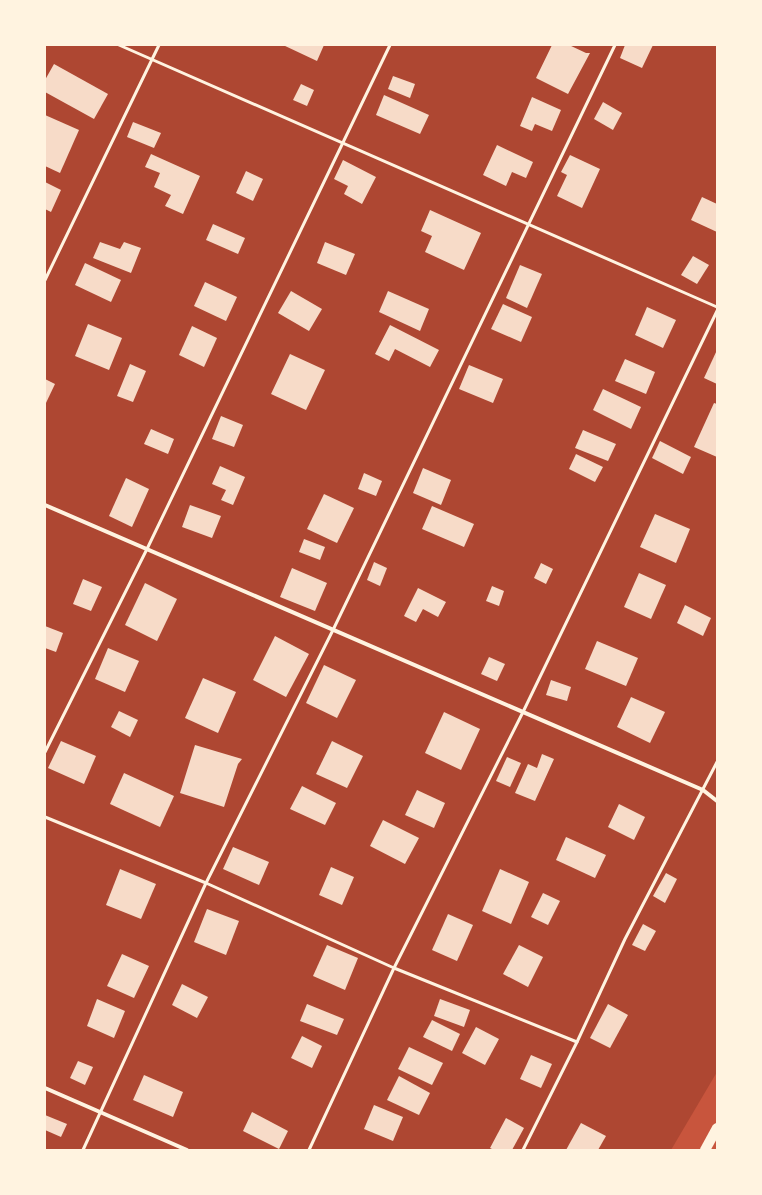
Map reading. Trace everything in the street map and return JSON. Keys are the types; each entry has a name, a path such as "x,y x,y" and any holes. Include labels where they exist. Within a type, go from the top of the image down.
{"main road":[{"path":"705,1150 717,1128"}],"street":[{"path":"45,505 703,790 717,800"},
{"path":"45,1088 187,1150"}],"lane":[{"path":"119,45 717,307"},
{"path":"45,280 159,45"},
{"path":"45,752 146,549 390,45"},
{"path":"83,1150 206,883 333,630 615,45"},
{"path":"309,1150 394,968 522,712 717,311"},
{"path":"523,1150 577,1042 625,939 717,762"},
{"path":"45,817 206,883 394,968 577,1042"}],"shaded area":[{"path":"45,45 717,45 717,1072 671,1150 45,1150"}],"building":[{"path":"283,45 324,45 317,61"},
{"path":"552,45 569,45 586,53 590,53 568,94 536,78"},
{"path":"625,45 653,45 642,68 620,58"},
{"path":"54,64 108,94 94,119 45,92 45,80"},
{"path":"393,76 415,84 410,98 388,89"},
{"path":"301,84 314,90 307,106 293,100"},
{"path":"384,95 429,115 420,134 376,115"},
{"path":"532,97 561,110 552,131 535,124 532,131 520,126"},
{"path":"603,102 622,113 613,130 594,119"},
{"path":"45,115 79,130 60,173 45,166"},
{"path":"133,122 161,133 154,148 127,137"},
{"path":"497,145 533,162 526,178 512,172 506,186 483,175"},
{"path":"151,154 200,176 183,214 165,206 171,195 154,187 160,173 145,167"},
{"path":"570,155 600,169 582,208 557,196 567,175 561,172"},
{"path":"343,160 376,177 362,204 344,194 348,186 334,179"},
{"path":"246,171 263,179 253,201 236,193"},
{"path":"45,182 61,190 51,212 45,209"},
{"path":"702,197 717,204 717,232 691,220"},
{"path":"430,210 481,233 464,270 425,252 432,236 421,231"},
{"path":"213,224 245,238 238,254 206,240"},
{"path":"100,242 120,249 124,242 141,248 131,273 93,258"},
{"path":"325,242 355,254 346,275 317,263"},
{"path":"693,256 709,265 697,284 681,275"},
{"path":"85,263 121,280 111,302 75,285"},
{"path":"520,265 542,274 527,308 506,298"},
{"path":"205,282 237,297 226,321 194,306"},
{"path":"291,291 322,309 309,331 278,313"},
{"path":"388,291 429,309 420,331 379,312"},
{"path":"503,304 532,317 521,342 491,329"},
{"path":"647,307 676,320 663,348 635,335"},
{"path":"88,324 122,338 109,370 75,356"},
{"path":"390,325 439,350 430,367 395,349 389,361 375,354"},
{"path":"192,326 217,338 204,367 179,355"},
{"path":"717,350 717,384 704,378"},
{"path":"290,354 325,370 306,410 271,394"},
{"path":"625,359 655,372 646,394 615,381"},
{"path":"130,364 146,371 133,402 117,396"},
{"path":"469,365 503,379 493,403 459,389"},
{"path":"45,379 55,384 45,405"},
{"path":"603,389 641,407 631,429 593,410"},
{"path":"714,403 717,404 717,457 694,447"},
{"path":"221,416 243,425 234,447 212,439"},
{"path":"151,429 174,439 168,454 144,444"},
{"path":"583,430 616,444 608,461 575,448"},
{"path":"660,441 691,457 683,474 652,458"},
{"path":"576,454 603,467 595,482 569,469"},
{"path":"220,466 245,477 233,505 221,500 226,490 212,484"},
{"path":"423,468 451,480 441,505 413,493"},
{"path":"364,473 382,481 376,496 358,489"},
{"path":"126,478 149,489 132,527 109,516"},
{"path":"324,494 354,508 337,543 307,529"},
{"path":"190,505 221,516 212,538 182,527"},
{"path":"432,506 474,524 464,547 422,529"},
{"path":"655,514 690,529 676,563 640,547"},
{"path":"304,539 325,547 320,560 299,552"},
{"path":"374,562 387,568 380,586 367,580"},
{"path":"541,563 553,569 546,584 534,578"},
{"path":"292,568 327,583 315,611 280,597"},
{"path":"639,573 666,585 651,619 624,607"},
{"path":"83,579 102,587 91,611 73,604"},
{"path":"145,583 177,599 157,641 125,625"},
{"path":"492,586 504,591 499,606 486,601"},
{"path":"418,588 446,602 438,617 423,609 416,622 404,616"},
{"path":"685,605 711,618 703,636 677,623"},
{"path":"45,626 63,633 56,652 45,648"},
{"path":"275,636 309,654 286,697 253,680"},
{"path":"597,641 638,658 626,686 585,669"},
{"path":"108,648 139,661 125,692 95,679"},
{"path":"489,657 505,664 497,681 481,674"},
{"path":"324,665 356,680 337,718 306,703"},
{"path":"203,678 236,692 218,733 185,718"},
{"path":"551,680 571,687 567,701 546,695"},
{"path":"631,697 665,712 650,743 617,727"},
{"path":"119,711 138,720 130,737 111,727"},
{"path":"444,712 480,729 461,770 425,753"},
{"path":"61,741 96,756 84,784 48,768"},
{"path":"332,741 363,756 347,788 316,774"},
{"path":"195,745 242,759 238,764 224,807 180,793"},
{"path":"542,754 554,759 535,801 515,793 528,764 537,768"},
{"path":"507,757 521,763 510,787 496,781"},
{"path":"124,773 174,796 160,827 110,804"},
{"path":"302,786 336,803 325,825 290,809"},
{"path":"417,790 445,803 434,828 405,815"},
{"path":"619,804 645,817 634,840 608,827"},
{"path":"383,820 419,838 405,864 370,846"},
{"path":"566,837 606,855 595,878 556,860"},
{"path":"233,847 269,862 259,885 223,869"},
{"path":"331,867 354,877 342,905 319,895"},
{"path":"120,869 156,884 141,919 106,905"},
{"path":"500,869 529,882 511,924 482,911"},
{"path":"666,873 677,879 665,903 653,896"},
{"path":"543,893 560,901 548,925 531,917"},
{"path":"207,909 239,921 226,955 194,942"},
{"path":"448,914 473,925 457,961 432,950"},
{"path":"643,924 656,931 645,951 632,945"},
{"path":"327,945 358,958 345,990 313,976"},
{"path":"519,945 543,957 528,987 503,974"},
{"path":"122,954 149,966 134,998 107,986"},
{"path":"182,984 208,997 197,1018 172,1005"},
{"path":"97,999 125,1011 114,1038 87,1026"},
{"path":"440,999 470,1010 464,1027 434,1016"},
{"path":"307,1004 344,1019 337,1035 300,1021"},
{"path":"608,1004 628,1015 610,1048 590,1038"},
{"path":"432,1020 460,1034 452,1051 423,1037"},
{"path":"476,1027 499,1039 485,1065 462,1053"},
{"path":"302,1036 322,1046 312,1068 291,1058"},
{"path":"409,1047 443,1063 432,1085 398,1069"},
{"path":"531,1055 552,1064 541,1088 520,1079"},
{"path":"78,1061 93,1067 85,1085 70,1078"},
{"path":"144,1075 183,1092 173,1117 133,1100"},
{"path":"399,1076 430,1093 419,1115 387,1100"},
{"path":"374,1105 403,1117 393,1141 364,1129"},
{"path":"252,1112 288,1131 279,1149 243,1131"},
{"path":"45,1115 67,1124 61,1137 45,1130"},
{"path":"506,1118 524,1128 512,1150 494,1150 490,1148"},
{"path":"581,1123 606,1136 598,1150 566,1150"}]}
